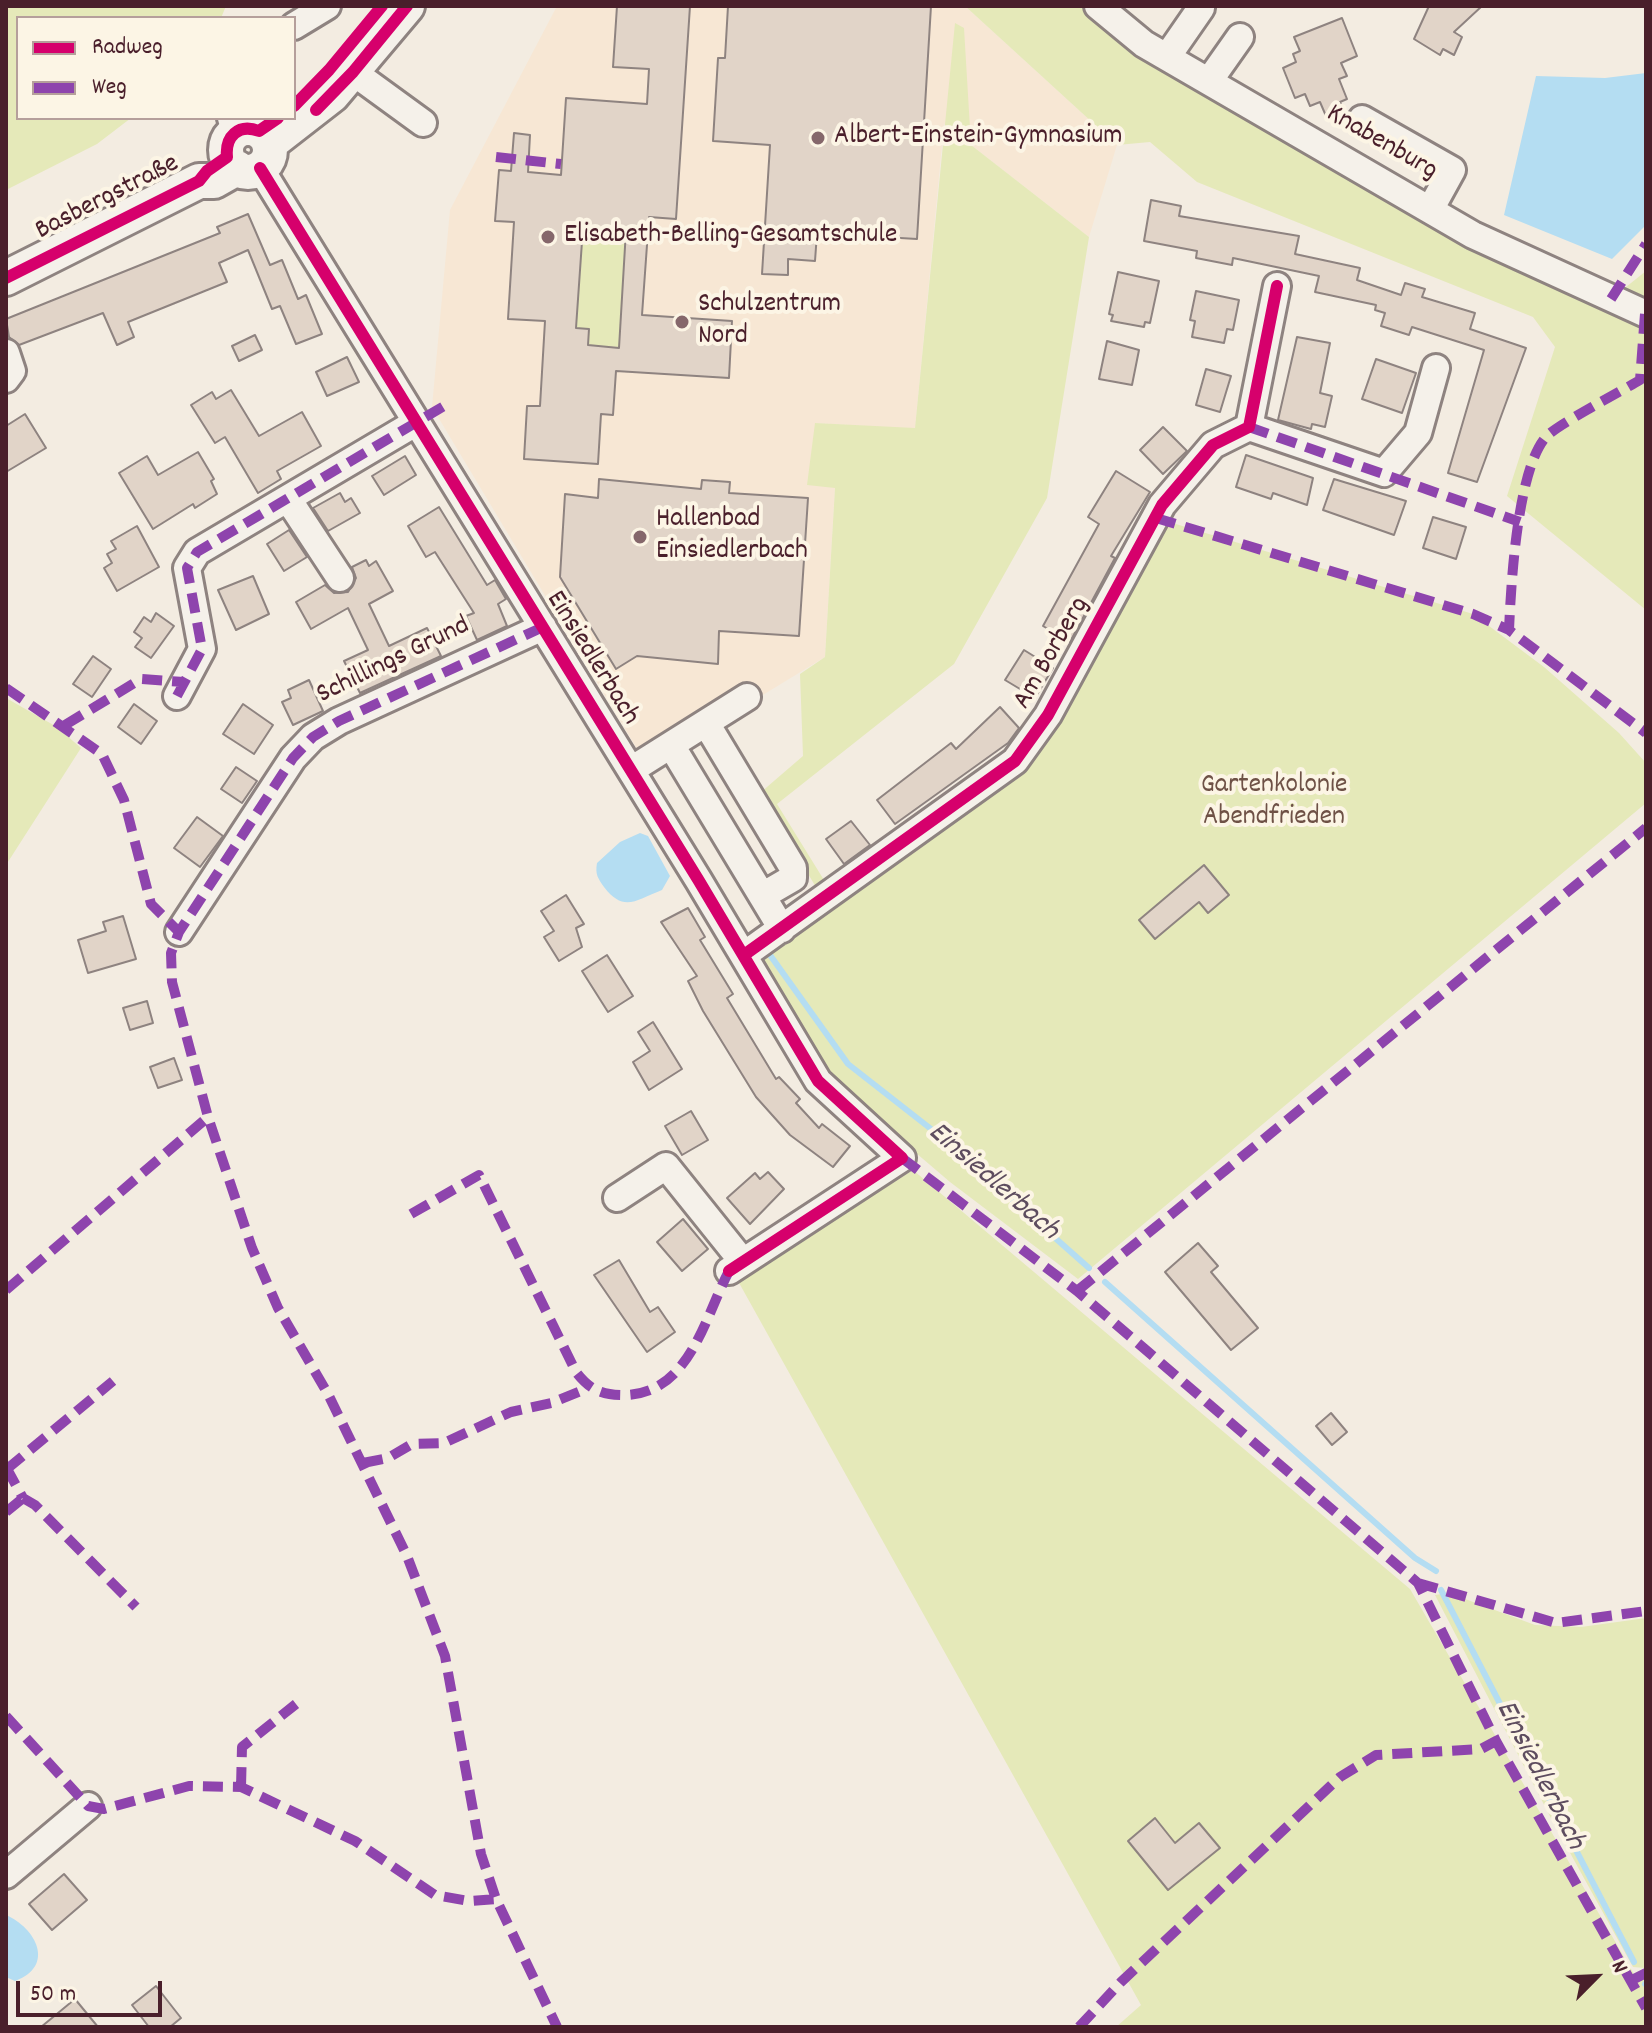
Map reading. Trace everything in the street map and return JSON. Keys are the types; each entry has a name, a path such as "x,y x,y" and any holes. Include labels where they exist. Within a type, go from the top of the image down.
{"main road":[{"path":"296,104 329,70 382,6"},
{"name":"Basbergstraße","path":"296,120 316,110 353,72 407,6"},
{"name":"Basbergstraße","path":"6,278 199,181 214,181 250,142 295,120"}],"street":[{"path":"298,17 327,6"},
{"name":"Knabenburg","path":"1098,6 1144,44 1473,235 1646,314"},
{"path":"1167,57 1201,8"},
{"path":"1209,81 1240,37"},
{"path":"353,72 423,123"},
{"path":"1362,119 1452,170 1430,210"},
{"name":"Einsiedlerbach","path":"250,142 818,1081 902,1158 736,1267 666,1166 617,1198"},
{"path":"1277,286 1249,427 1384,473 1418,433 1436,368"},
{"path":"6,353 12,371 6,379"},
{"path":"177,696 202,649 187,568 197,552 417,422"},
{"name":"Am Borberg","path":"744,955 1015,761 1048,715 1162,505 1213,445 1249,427"},
{"path":"288,499 340,578"},
{"name":"Schillings Grund","path":"179,932 293,758 313,737 339,721 543,627"},
{"path":"631,770 747,697"},
{"path":"706,723 793,868 793,878 762,896"},
{"path":"671,745 782,929"},
{"path":"6,1875 88,1806"}],"shaded area":[{"name":"Schulzentrum Nord","path":"557,6 965,6 1117,145 1089,237 944,124 915,429 815,423 835,487 825,657 753,701 640,754 432,407 450,210"}],"green space":[{"path":"6,6 226,6 222,16 16,16 16,120 128,120 97,144 6,190"},
{"path":"965,6 1098,6 1144,44 1611,299 1646,271 1646,610 1507,496 1555,347 1533,317 1197,182 1150,142 1117,145"},
{"name":"Gartenkolonie Abendfrieden","path":"955,23 964,28 971,145 1089,237 1047,498 954,664 777,804 832,893 1015,761 1156,518 1473,614 1544,667 1619,733 1646,763 1646,803 1078,1279 950,1182 834,1083 760,967 782,929 823,899 760,793 803,756 800,674 825,657 835,488 807,485 815,423 915,428"},
{"path":"583,227 626,230 619,347 588,345 589,330 580,329 579,345 552,305"},
{"path":"6,698 57,727 81,748 6,865"},
{"path":"913,1170 1410,1589 1634,1974 1645,1968 1633,1967 1553,1822 1435,1595 1449,1593 1535,1625 1581,1627 1646,1618 1646,2027 1116,2027 1141,2005 738,1281"}],"water":[{"path":"1646,73 1646,225 1612,259 1504,215 1536,76 1605,78"},
{"path":"640,833 648,836 670,876 662,890 624,902 604,887 596,871 597,863 620,842"},
{"path":"6,1915 26,1929 37,1947 35,1966 15,1981 6,1977"}],"building":[{"name":"Elisabeth-Belling-Gesamtschule","path":"617,6 690,6 676,219 649,217 642,315 732,321 729,378 616,371 613,415 601,414 598,464 524,459 527,406 540,406 545,321 508,319 514,222 495,221 499,170 511,171 514,133 530,135 528,172 561,175 566,98 647,104 649,69 613,67","holes":["583,227 626,230 619,348 588,345 589,329 576,328"]},
{"name":"Albert-Einstein-Gymnasium","path":"728,6 931,6 917,239 817,233 815,261 788,259 788,275 762,274 770,145 713,141 718,58 725,58"},
{"path":"1429,6 1482,6 1454,32 1462,37 1454,55 1443,49 1440,55 1414,39"},
{"path":"1342,18 1357,56 1341,63 1347,76 1339,79 1347,99 1340,102 1343,109 1326,116 1320,102 1310,106 1305,94 1295,98 1283,68 1296,62 1293,54 1300,51 1294,37"},
{"path":"1151,200 1181,206 1179,216 1299,236 1295,254 1360,268 1357,280 1401,295 1405,283 1425,289 1422,297 1475,313 1470,329 1526,348 1477,482 1448,473 1484,350 1412,327 1409,335 1381,326 1385,313 1375,310 1376,305 1315,292 1319,276 1233,258 1232,265 1196,258 1197,251 1144,241"},
{"path":"248,214 270,265 282,260 298,299 306,295 322,334 296,344 280,306 272,309 248,250 219,263 227,282 128,322 134,337 117,345 103,313 19,345 9,337 6,319 220,233 217,227"},
{"path":"1118,272 1159,281 1150,323 1145,322 1144,327 1111,321 1113,315 1109,314"},
{"path":"1196,291 1239,300 1233,330 1227,329 1224,343 1192,337 1195,321 1190,320"},
{"path":"255,335 262,350 239,361 232,346"},
{"path":"1297,337 1330,343 1320,393 1332,396 1325,427 1312,424 1311,429 1278,420"},
{"path":"1107,341 1139,350 1132,385 1099,379"},
{"path":"347,357 359,382 327,396 316,372"},
{"path":"1376,359 1416,373 1402,413 1362,399"},
{"path":"1206,369 1231,376 1220,412 1196,405"},
{"path":"231,390 259,436 302,412 321,446 277,471 281,479 258,493 225,437 215,443 191,405 212,392 216,399"},
{"path":"25,414 46,448 6,472 6,426"},
{"path":"1163,427 1187,451 1163,474 1140,450"},
{"path":"198,452 214,479 211,481 217,494 195,508 193,504 153,529 119,473 147,456 158,475"},
{"path":"1246,455 1313,478 1307,505 1273,493 1271,499 1236,487"},
{"path":"405,456 416,475 384,495 372,476"},
{"path":"1116,471 1150,492 1111,556 1115,558 1070,642 1043,626 1099,524 1088,517"},
{"name":"Hallenbad Einsiedlerbach","path":"599,479 701,489 702,480 730,482 729,493 808,498 799,636 719,631 718,664 637,656 616,669 560,577 565,494 598,498"},
{"path":"1334,479 1406,501 1394,535 1323,510"},
{"path":"340,493 345,502 351,498 360,513 328,531 313,508"},
{"path":"439,507 487,585 495,580 506,599 498,604 507,626 477,640 466,616 474,613 435,552 426,557 408,526"},
{"path":"1433,517 1466,527 1456,559 1423,548"},
{"path":"137,526 159,567 117,591 104,568 112,563 107,554 116,549 111,541"},
{"path":"289,530 307,557 284,571 267,544"},
{"path":"366,560 369,566 376,561 393,591 369,604 389,646 427,628 441,656 360,693 344,661 368,650 348,608 311,629 296,602 325,585 334,593 348,592 356,578 352,567"},
{"path":"253,576 269,614 236,630 218,590"},
{"path":"156,613 174,626 151,658 135,647 142,638 134,632 144,617 151,622"},
{"path":"1024,650 1053,668 1035,698 1005,680"},
{"path":"93,656 111,669 92,697 73,684"},
{"path":"309,680 323,711 293,725 282,702 291,698 288,690"},
{"path":"134,704 157,721 141,744 118,727"},
{"path":"243,704 273,725 254,754 223,734"},
{"path":"1000,707 1019,728 1008,743 895,824 877,800 951,743 956,749"},
{"path":"236,767 257,781 242,803 221,789"},
{"path":"197,817 223,836 200,867 174,848"},
{"path":"851,821 870,845 844,864 826,839"},
{"path":"1204,865 1229,895 1208,913 1199,902 1155,939 1139,920"},
{"path":"566,895 584,924 576,928 582,947 559,961 544,937 554,931 541,911"},
{"path":"688,908 705,937 700,940 733,994 727,998 776,1079 779,1077 800,1099 796,1103 819,1128 822,1124 850,1146 833,1167 790,1135 756,1097 703,1011 688,981 697,976 661,922"},
{"path":"123,916 136,959 88,973 78,940 106,931 103,922"},
{"path":"607,955 633,996 608,1012 582,971"},
{"path":"147,1001 153,1023 130,1030 123,1008"},
{"path":"653,1022 682,1069 649,1090 633,1062 650,1051 638,1032"},
{"path":"174,1058 182,1080 158,1088 150,1067"},
{"path":"691,1111 708,1140 682,1155 665,1126"},
{"path":"768,1172 784,1189 750,1224 727,1198 755,1173 760,1179"},
{"path":"683,1219 708,1249 682,1271 657,1242"},
{"path":"1198,1243 1218,1266 1211,1272 1258,1328 1231,1350 1165,1272"},
{"path":"619,1260 650,1312 658,1307 675,1332 647,1352 594,1275"},
{"path":"1331,1413 1347,1432 1332,1445 1316,1426"},
{"path":"1155,1818 1175,1843 1199,1823 1220,1848 1168,1890 1128,1841"},
{"path":"64,1874 87,1900 52,1930 29,1904"},
{"path":"156,1986 181,2018 170,2027 149,2027 132,2005"},
{"path":"75,1999 98,2027 41,2027"}],"waterway":[{"name":"Einsiedlerbach","path":"770,955 848,1064 940,1136 1089,1268"},
{"name":"Einsiedlerbach","path":"1105,1282 1415,1558 1436,1571"},
{"name":"Einsiedlerbach","path":"1441,1590 1634,1962"}],"marked path":[{"path":"496,157 561,164"},
{"path":"1611,299 1646,244"},
{"path":"1645,314 1640,380 1551,433 1535,454 1517,530 1509,630 1646,733"},
{"path":"177,696 202,649 187,568 197,552 444,406"},
{"path":"1249,427 1520,522"},
{"path":"1156,518 1473,614 1509,630"},
{"path":"543,627 339,721 313,737 293,758 179,932 171,953 172,982 208,1117 252,1248 278,1308 328,1394 407,1556 445,1656 481,1854 496,1899 557,2027"},
{"path":"65,725 141,679 184,682"},
{"path":"6,688 102,754 124,800 151,904 179,932"},
{"path":"1077,1291 1646,828"},
{"path":"6,1290 208,1117"},
{"path":"902,1158 1077,1291 1418,1583 1496,1741 1646,2008"},
{"path":"411,1214 479,1175 576,1372 591,1387 608,1394 645,1392 664,1382 679,1368 702,1331 729,1271"},
{"path":"7,1469 113,1381"},
{"path":"363,1463 388,1458 412,1444 444,1443 511,1412 551,1403 588,1388"},
{"path":"6,1467 23,1498"},
{"path":"23,1498 35,1505 136,1607"},
{"path":"6,1512 23,1498"},
{"path":"1418,1583 1556,1623 1646,1611"},
{"path":"241,1787 242,1747 296,1704"},
{"path":"6,1716 88,1806 104,1809 189,1786 241,1787 355,1841 435,1895 469,1901 496,1899"},
{"path":"1079,2027 1121,1982 1340,1777 1376,1755 1481,1749 1496,1741"},
{"path":"1632,1980 1646,1973"}],"cycle path":[{"path":"296,104 329,70 382,6"},
{"path":"316,110 353,72 407,6"},
{"path":"6,278 199,181 227,157 228,143 234,134 245,129 259,131 275,120"},
{"path":"260,168 699,881 818,1081 902,1158 729,1271"},
{"path":"744,955 1015,761 1048,715 1162,505 1213,445 1249,427 1277,286"}],"place":[{"name":"Albert-Einstein-Gymnasium","path":"818,138"},
{"name":"Elisabeth-Belling-Gesamtschule","path":"548,237"},
{"name":"Schulzentrum Nord","path":"682,322"},
{"name":"Hallenbad Einsiedlerbach","path":"640,537"}]}
